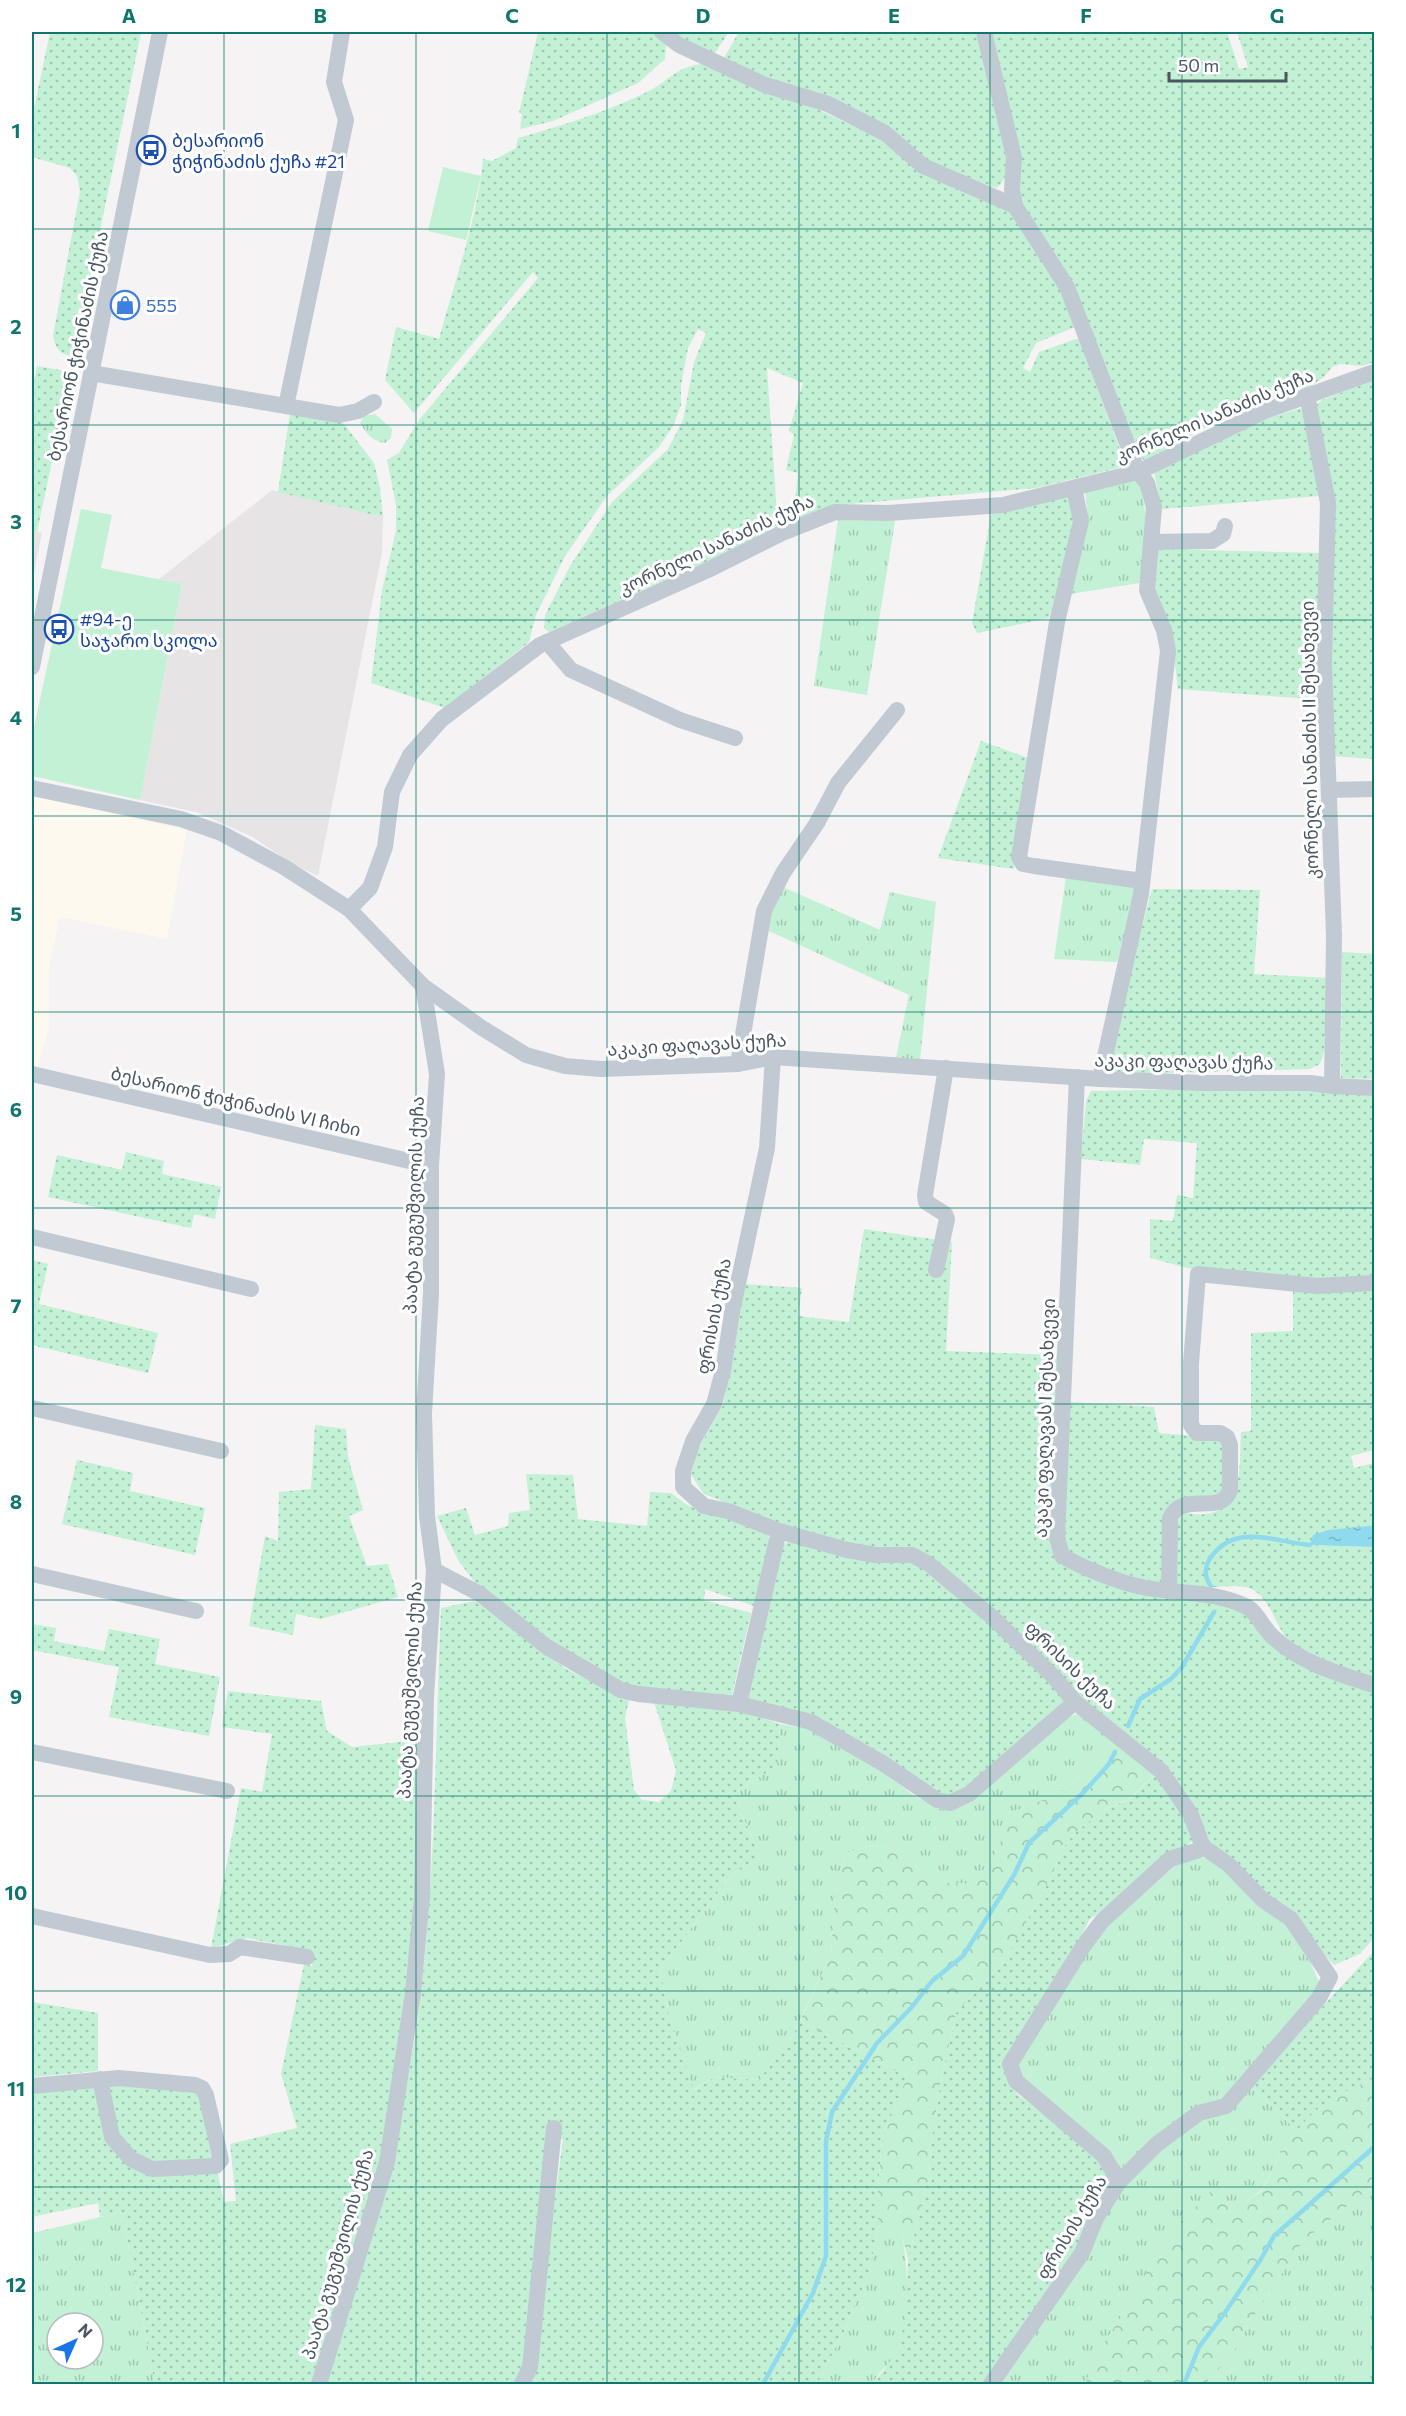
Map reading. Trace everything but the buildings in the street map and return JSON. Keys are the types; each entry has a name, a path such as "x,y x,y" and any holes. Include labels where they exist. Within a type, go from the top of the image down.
{"street":[{"name":"ბესარიონ ჭიჭინაძის ქუჩა","path":"32,667 160,32"},
{"path":"286,406 346,120 334,82 342,32"},
{"path":"662,32 680,45 765,85 828,104 885,133 923,166 1015,206"},
{"path":"984,32 1014,157 1012,190 1015,206 1067,287 1138,472 1148,483 1154,507 1147,590 1164,630 1168,651 1142,881 1100,1079"},
{"name":"კორნელი სანაძის ქუჩა","path":"349,909 370,888 385,847 392,792 410,755 442,719 496,677 547,642 708,570 782,533 835,512 888,513 1003,505 1138,472 1265,411 1374,372"},
{"path":"91,373 339,415 358,411 374,402"},
{"name":"კორნელი სანაძის II შესახვევი","path":"1307,396 1328,503 1324,663 1334,943 1332,1086"},
{"path":"1074,488 1081,521 1057,622 1019,857 1023,864 1142,881"},
{"path":"1151,542 1212,541 1223,534 1225,526"},
{"path":"547,642 571,670 681,720 735,738"},
{"path":"738,1064 764,911 783,873 817,823 838,783 897,710"},
{"name":"აკაკი ფაღავას ქუჩა","path":"32,788 181,819 222,833 284,867 349,909 423,986 482,1028 526,1055 565,1066 601,1070 738,1064 773,1057 1100,1079 1203,1083 1310,1083 1374,1088"},
{"path":"1329,790 1374,789"},
{"name":"პაატა გუგუშვილის ქუჩა","path":"319,2385 387,2162 413,1993 422,1897 426,1697 434,1570 427,1516 424,1413 436,1074 423,986"},
{"name":"ფრისის ქუჩა","path":"773,1057 767,1148 733,1307 723,1371 714,1404 693,1441 682,1471 683,1487 704,1506 728,1511 779,1531 847,1550 875,1555 912,1556 929,1564 992,1617 1054,1677 1075,1701 1161,1771 1191,1815 1205,1848 1229,1865 1263,1900 1291,1919 1330,1977 1319,1998 1226,2106 1199,2113 1157,2144 1119,2182 1096,2217 1082,2253 991,2385"},
{"path":"936,1270 947,1219 939,1209 926,1202 925,1195 946,1068"},
{"name":"ბესარიონ ჭიჭინაძის VI ჩიხი","path":"32,1074 431,1166"},
{"name":"აკაკი ფაღავას I შესახვევი","path":"1077,1077 1057,1537 1062,1556 1082,1567 1123,1582 1223,1598 1248,1606 1272,1636 1294,1653 1329,1670 1374,1685"},
{"path":"32,1237 251,1289"},
{"path":"1168,1591 1170,1518 1174,1510 1183,1505 1221,1502 1228,1496 1230,1490 1230,1445 1227,1437 1220,1433 1197,1433 1191,1425 1191,1363 1198,1274 1317,1286 1374,1283"},
{"path":"32,1408 221,1451"},
{"path":"739,1704 779,1531"},
{"path":"434,1570 480,1594 547,1647 621,1690 638,1694 739,1704 811,1722 884,1764 937,1800 950,1803 969,1794 1075,1701"},
{"path":"32,1574 196,1611"},
{"path":"32,1752 227,1791"},
{"path":"1119,2182 1104,2156 1016,2081 1010,2064 1082,1948 1102,1921 1170,1859 1205,1848"},
{"path":"32,1916 210,1955 229,1954 240,1947 307,1957"},
{"path":"32,2085 100,2079 119,2078 195,2085 202,2088 206,2095 221,2160 216,2166 152,2169 131,2159 112,2137 100,2079"},
{"path":"522,2385 530,2367 554,2128"}],"shaded area":[{"path":"272,490 383,517 382,553 318,876 293,864 251,836 196,812 140,800 182,585 158,580"},
{"path":"32,531 42,533 32,583"},
{"path":"32,796 187,830 167,939 60,917 49,967 49,1028 38,1067 32,1065"}],"green space":[{"path":"50,32 141,33 74,356 59,350 53,336 80,191 77,176 70,168 32,157 32,118"},
{"path":"538,32 657,32 666,46 665,59 638,83 553,121 520,129 522,114 519,113"},
{"path":"671,32 729,32 713,56"},
{"path":"739,32 978,32 1009,159 1004,178 997,188 945,171 763,80 724,58"},
{"path":"990,32 1227,32 1239,69 1248,67 1237,32 1374,32 1374,362 1362,366 1340,364 1332,367 1325,376 1308,388 1240,408 1145,461 1138,455 1019,197"},
{"path":"704,64 758,89 819,110 879,138 1014,212 1060,285 1075,327 1036,343 1023,368 1030,372 1039,352 1079,338 1126,466 1036,488 838,505 793,522 798,473 786,470 794,435 789,431 803,383 767,368 778,530 549,632 544,628 545,615 570,566 612,502 668,449 683,420 694,362 706,333 698,329 688,348 681,385 681,405 673,426 659,447 607,496 565,556 536,615 529,642 445,708 371,683 382,590 396,531 396,505 387,460 399,453 419,420 538,278 533,272 414,413 385,380 396,327 439,339 471,227 483,159 492,161 516,148 518,138 616,106 655,88 679,71"},
{"path":"443,167 481,176 466,240 428,231"},
{"path":"37,366 71,372 37,532 32,531 32,390"},
{"path":"1374,380 1374,759 1332,756 1332,605 1335,520 1317,404"},
{"path":"1301,408 1312,450 1319,496 1162,509 1154,472 1261,421"},
{"path":"290,413 338,420 344,424 374,463 380,488 383,517 278,492"},
{"path":"375,414 392,429 391,438 385,443 370,436 360,423 364,416"},
{"path":"1138,479 1145,518 1145,543 1140,583 1070,594 1088,518 1085,492"},
{"path":"1070,493 1076,520 1049,618 977,633 972,623 991,514"},
{"path":"81,509 112,515 101,568 182,584 140,800 32,776 32,737"},
{"path":"838,520 895,521 867,695 814,686"},
{"path":"1157,549 1319,553 1323,700 1178,689 1171,633 1153,582"},
{"path":"981,741 1031,759 1014,869 938,858"},
{"path":"1066,877 1132,882 1138,895 1117,962 1054,959"},
{"path":"783,887 880,930 890,892 936,902 920,1060 896,1057 909,995 769,931 770,911"},
{"path":"1152,889 1260,890 1254,974 1328,978 1324,1052 1320,1064 1310,1069 1103,1075"},
{"path":"1342,952 1374,954 1374,1079 1341,1078"},
{"path":"1304,1087 1374,1096 1374,1278 1325,1281 1195,1270 1150,1258 1150,1219 1173,1221 1177,1195 1193,1198 1197,1143 1144,1139 1140,1165 1081,1159 1086,1101 1091,1091"},
{"path":"126,1152 164,1161 162,1174 221,1187 215,1219 194,1214 191,1228 48,1197 57,1155 122,1170"},
{"path":"864,1229 952,1242 946,1351 1059,1355 1055,1557 1229,1606 1374,1691 1374,1938 1360,1954 1334,1965 1263,1890 1209,1840 1195,1811 1078,1695 938,1563 879,1548 849,1544 778,1524 704,1494 691,1475 694,1457 723,1405 745,1284 802,1288 798,1316 849,1322"},
{"path":"32,1260 48,1264 39,1304 158,1333 148,1373 32,1345"},
{"path":"1374,1288 1374,1450 1351,1456 1354,1468 1374,1463 1374,1527 1328,1530 1318,1534 1310,1545 1374,1547 1374,1678 1309,1656 1293,1646 1263,1598 1249,1588 1234,1586 1174,1588 1177,1522 1185,1513 1205,1514 1219,1510 1229,1503 1235,1492 1240,1464 1241,1432 1251,1431 1251,1333 1293,1331 1293,1290"},
{"path":"1069,1402 1154,1407 1159,1433 1219,1438 1226,1443 1225,1492 1183,1502 1161,1582 1084,1563 1066,1552 1061,1535"},
{"path":"315,1425 346,1429 348,1457 363,1510 349,1516 367,1566 388,1564 398,1597 321,1619 296,1614 293,1635 249,1626 265,1536 278,1541 279,1492 311,1489"},
{"path":"77,1460 133,1473 130,1491 205,1508 195,1555 62,1524"},
{"path":"526,1474 573,1475 578,1519 647,1526 650,1492 671,1493 687,1505 764,1530 771,1540 754,1606 705,1589 704,1600 751,1613 732,1695 648,1691 624,1686 549,1643 479,1588 458,1560 437,1516 466,1508 475,1535 508,1526 509,1513 530,1510"},
{"path":"791,1540 913,1562 988,1620 1065,1697 1063,1705 969,1788 952,1797 937,1794 751,1701 747,1696 782,1546"},
{"path":"475,1601 566,1669 629,1700 625,1718 634,1790 642,1800 659,1802 671,1791 676,1770 653,1699 739,1710 780,1724 777,1766 733,1794 761,1858 731,1875 660,1970 669,2015 694,2090 715,2077 759,2080 776,2056 784,2053 800,2021 907,2077 882,2138 878,2187 878,2230 868,2276 817,2384 526,2384 533,2368 563,2139 551,2138 526,2356 515,2384 329,2384 326,2382 391,2156 411,2063 418,2016 432,1863 441,1608"},
{"path":"32,1624 56,1628 54,1641 104,1651 109,1629 160,1639 155,1664 220,1677 209,1736 109,1717 119,1667 32,1650"},
{"path":"228,1691 321,1701 327,1731 352,1747 419,1740 418,1887 407,2009 383,2160 315,2384 155,2384 122,2212 100,2217 98,2203 32,2217 32,2092 114,2083 197,2093 201,2097 224,2202 236,2201 230,2144 297,2128 281,2074 304,1964 312,1966 313,1951 247,1938 211,1948 241,1788 262,1792 272,1734 222,1727"},
{"path":"1083,1713 1118,1742 1072,1784 1053,1796 1007,1814 996,1853 970,1884 950,1883 923,1874 904,1852 875,1845 845,1853 835,1896 831,1954 784,2054 776,2056 759,2080 715,2077 693,2090 669,2015 660,1970 731,1875 761,1858 733,1794 777,1766 780,1724 813,1730 883,1771 913,1795 939,1809 955,1809 971,1802 1025,1750 1057,1725"},
{"path":"1118,1742 1156,1773 1129,1799 1103,1810 1075,1833 1061,1851 1052,1876 1006,1958 956,2013 940,2086 931,2145 929,2177 908,2260 901,2231 878,2230 878,2187 882,2138 907,2077 800,2021 831,1954 835,1896 845,1853 875,1845 904,1852 923,1874 950,1883 970,1884 996,1853 1007,1814 1053,1796 1072,1784"},
{"path":"1156,1773 1187,1817 1195,1839 1089,1920 1077,1946 1006,2071 1017,2094 1097,2155 1111,2176 1081,2251 986,2384 873,2384 900,2348 906,2307 908,2260 929,2177 931,2145 940,2086 956,2013 1006,1958 1052,1876 1061,1851 1075,1833 1103,1810 1130,1799"},
{"path":"1184,1858 1207,1858 1279,1914 1308,1957 1319,1982 1317,1995 1227,2099 1122,2172 1028,2087 1018,2071 1017,2063 1096,1935"},
{"path":"1374,1951 1374,2078 1322,2106 1297,2131 1250,2085"},
{"path":"32,2002 98,2013 98,2071 32,2077"},
{"path":"1374,2078 1374,2185 1302,2242 1231,2356 1205,2384 1085,2384 1098,2352 1135,2296 1162,2242 1210,2192 1234,2209 1262,2191 1280,2155 1307,2116 1330,2098"},
{"path":"1250,2085 1297,2131 1280,2155 1262,2190 1234,2210 1162,2242 1135,2296 1098,2352 1085,2384 997,2384 1124,2184 1157,2148"},
{"path":"1374,2185 1374,2384 1205,2384 1231,2356 1302,2242"},
{"path":"122,2212 155,2384 32,2384 32,2233"},
{"path":"878,2230 901,2230 905,2257 907,2304 900,2347 873,2384 817,2384 868,2276"}],"water":[{"path":"1374,1527 1374,1547 1310,1545 1313,1535 1328,1530"}],"waterway":[{"path":"1211,1586 1207,1580 1207,1563 1219,1548 1230,1541 1242,1537 1255,1537 1310,1545"},
{"path":"1128,1726 1140,1699 1171,1679 1182,1667 1214,1612"},
{"path":"763,2384 813,2293 826,2256 826,2141 832,2112 877,2043 912,2007 932,1981 963,1956 1014,1875 1029,1843 1083,1793 1109,1764 1115,1752"},
{"path":"1184,2384 1199,2347 1224,2314 1274,2236 1374,2147"}],"place":[{"name":"ბესარიონ ჭიჭინაძის ქუჩა #21","path":"151,150"},
{"name":"555","path":"125,305"},
{"name":"#94-ე საჯარო სკოლა","path":"59,629"}]}
